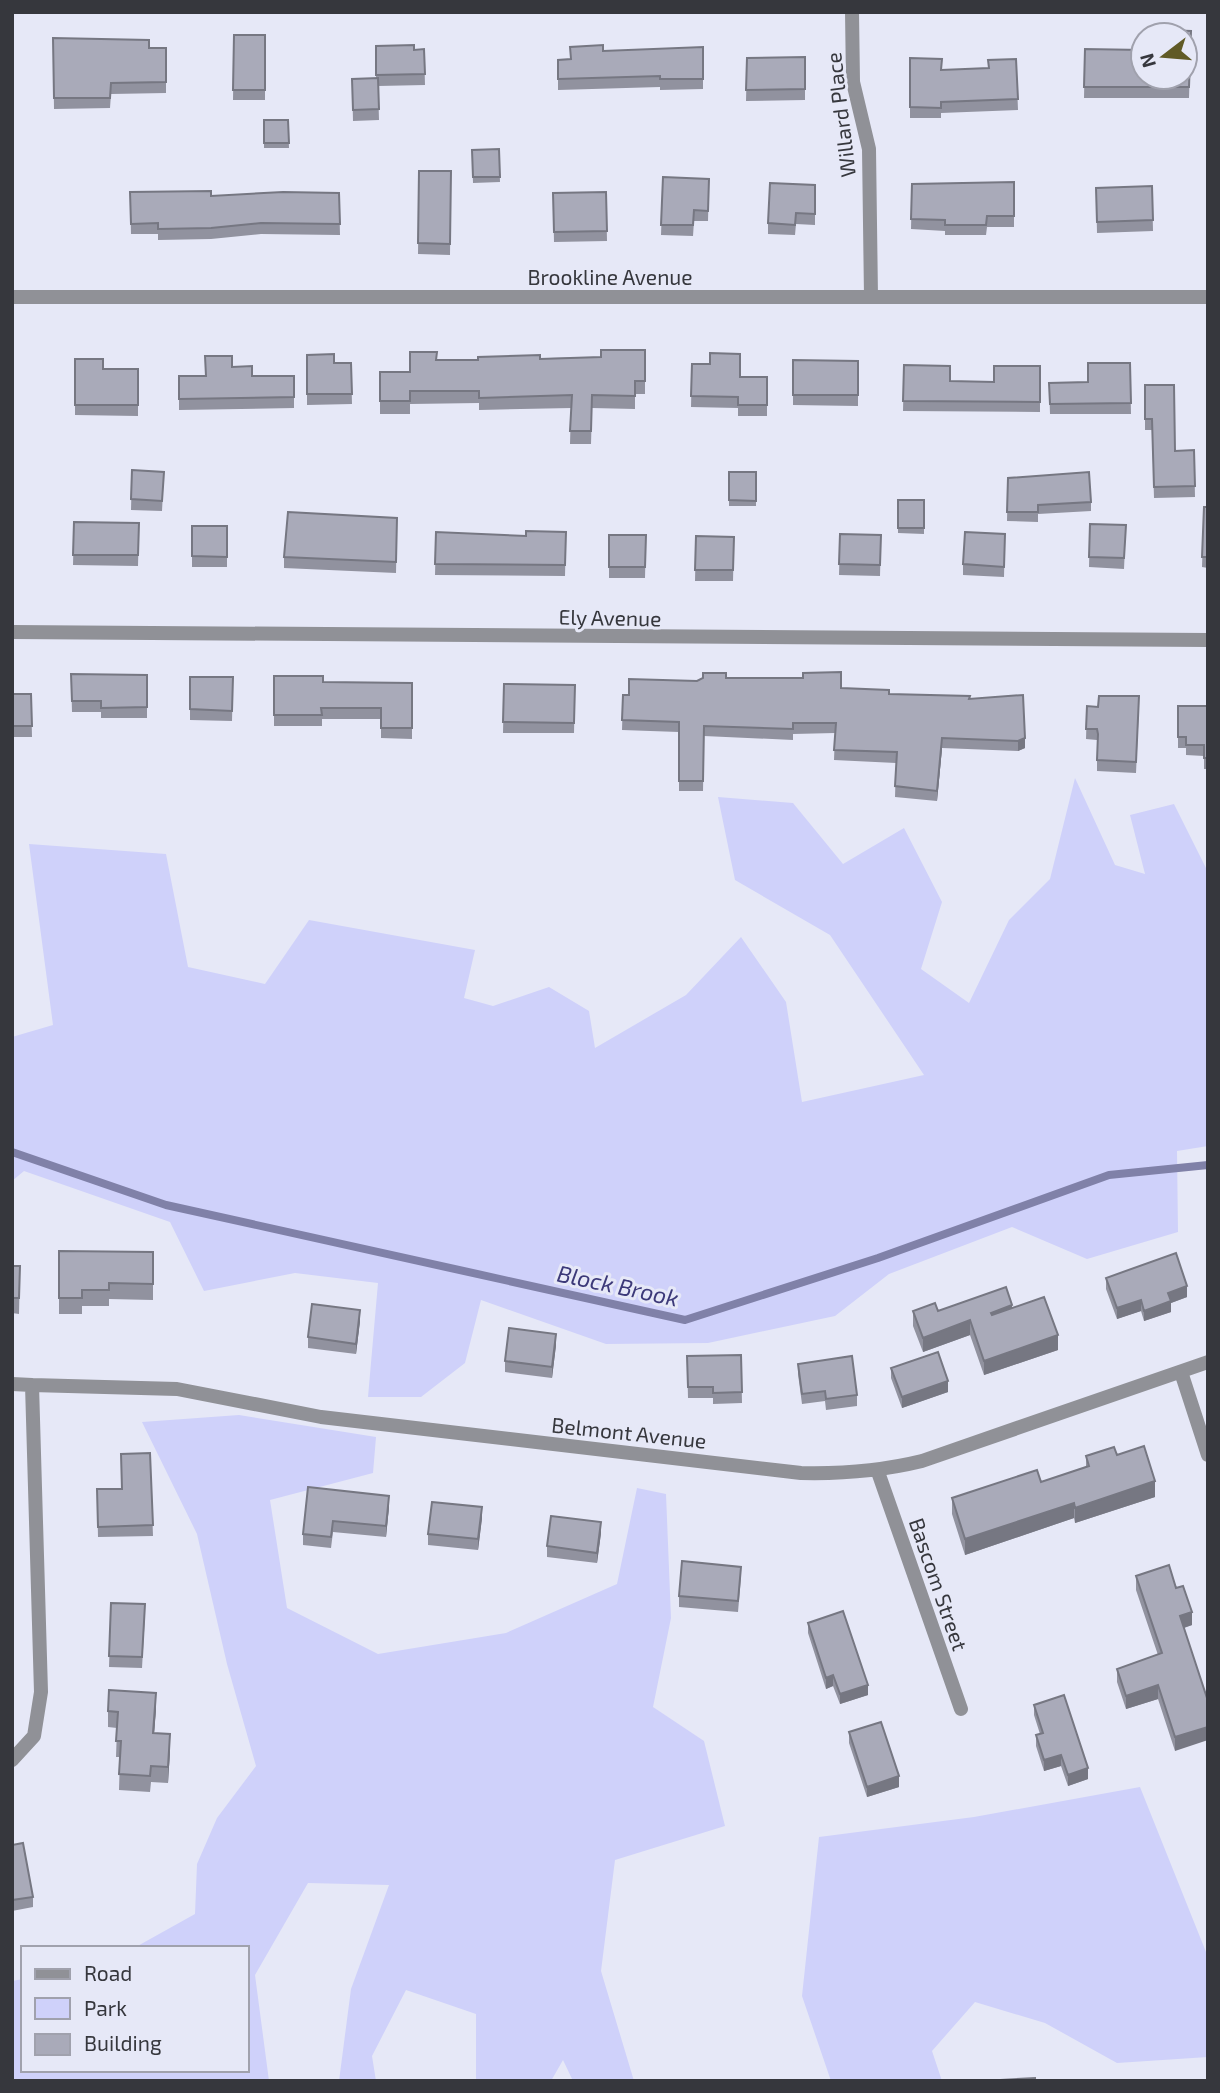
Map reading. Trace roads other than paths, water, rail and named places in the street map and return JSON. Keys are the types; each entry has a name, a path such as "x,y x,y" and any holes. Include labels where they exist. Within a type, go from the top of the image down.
{"street":[{"name":"Willard Place","path":"852,12 853,82 869,149 870,297"},
{"name":"Brookline Avenue","path":"12,297 1208,297"},
{"name":"Ely Avenue","path":"12,632 1208,640"},
{"name":"Belmont Avenue","path":"12,1384 177,1389 321,1417 562,1446 801,1473 878,1472 922,1461 1208,1362"},
{"path":"1181,1372 1208,1455"},
{"path":"12,1760 34,1736 41,1692 32,1385"},
{"name":"Bascom Street","path":"878,1472 961,1709"}],"waterway":[{"name":"Block Brook","path":"12,1152 166,1205 685,1320 878,1258 1109,1175 1208,1165"}]}
